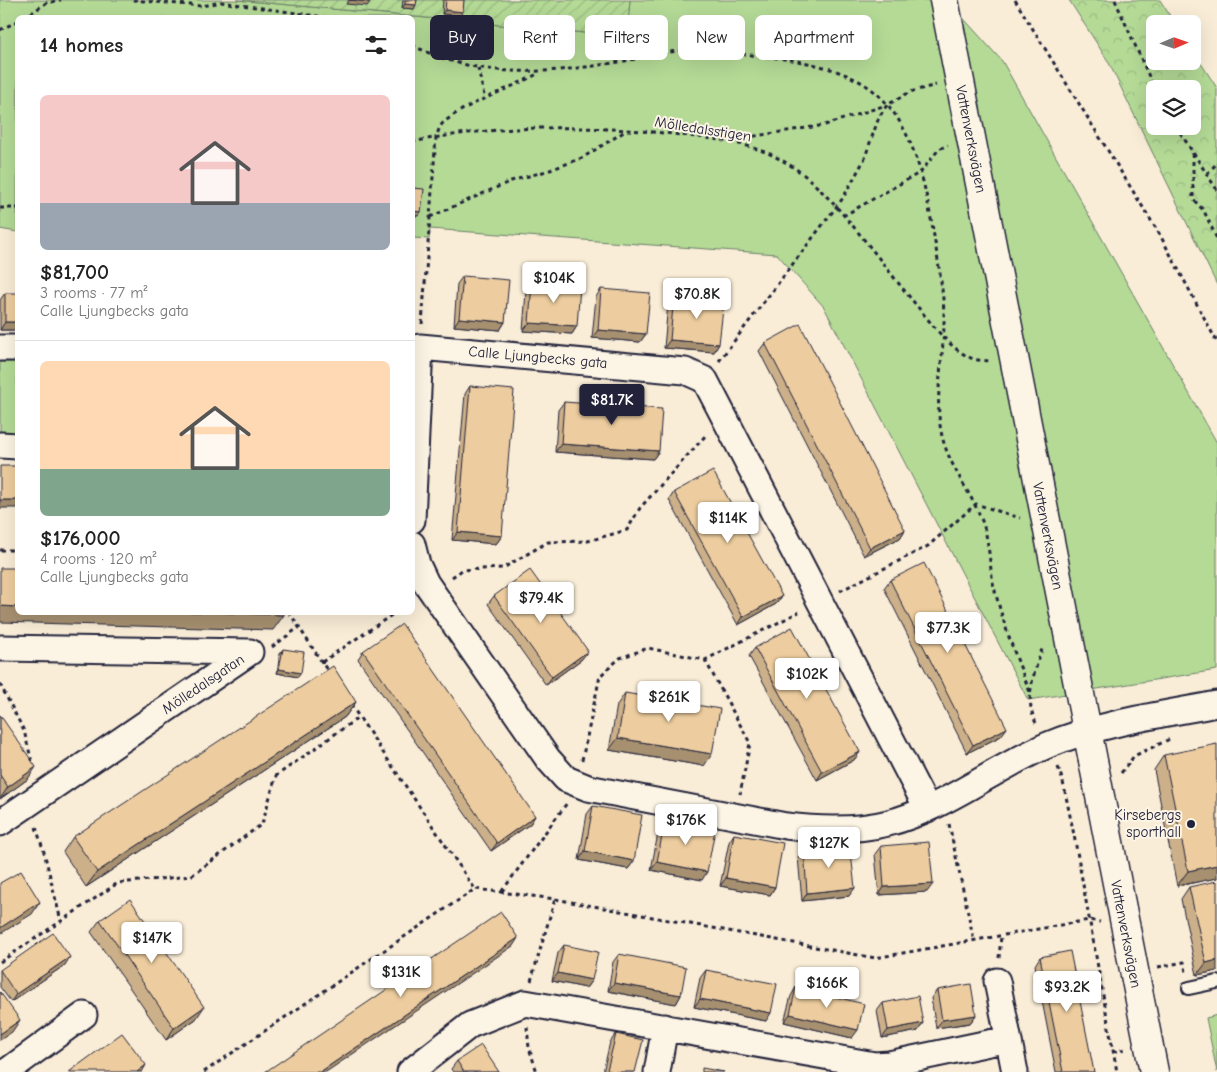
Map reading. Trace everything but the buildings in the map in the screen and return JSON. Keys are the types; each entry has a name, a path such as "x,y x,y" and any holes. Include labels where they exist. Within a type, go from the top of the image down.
{"street":[{"name":"Vattenverksvägen","path":"944,0 1154,1072"},
{"path":"415,455 420,347"},
{"name":"Calle Ljungbecks gata","path":"420,347 685,371 705,380"},
{"path":"0,348 15,348"},
{"path":"705,380 821,601 936,804"},
{"path":"0,445 15,446"},
{"path":"415,556 430,590 548,759 566,779 577,785 786,826 825,828 888,823 936,804 1047,746 1086,732 1217,704"},
{"name":"Mölledalsgatan","path":"0,648 250,652"},
{"name":"Mölledalsgatan","path":"0,823 250,652"},
{"path":"997,981 1016,1072"},
{"path":"410,1072 470,1025 525,1003 875,1065 889,1064 1008,1039"},
{"path":"6,1072 84,1015"},
{"path":"657,1072 665,1027"}],"lane":[{"path":"1189,988 1217,982"}],"path":[{"path":"28,15 46,3 61,0"},
{"path":"133,0 202,6 221,2 310,15"},
{"path":"1015,0 1160,235 1217,342"},
{"path":"1115,0 1151,80"},
{"path":"0,30 15,22"},
{"path":"415,46 448,62 478,68 540,72 587,67 683,51 750,55 806,63 843,74 866,86 887,105 907,136 921,172 939,266 944,313 939,424 954,471 982,521 994,586 1008,638 1030,692"},
{"path":"478,68 485,100"},
{"path":"420,347 436,137 441,124 540,72"},
{"path":"726,141 825,125 887,105 910,92 940,84"},
{"path":"705,380 842,198 861,166 879,117 887,105"},
{"name":"Mölledalsstigen","path":"415,141 436,137 534,127 627,130 726,141 759,149 785,162 809,179 835,207 943,337 971,359 992,361"},
{"path":"430,217 511,181 550,170 582,158 627,130"},
{"path":"1182,135 1217,190"},
{"path":"842,216 921,172 939,149 951,144"},
{"path":"1193,153 1193,199 1204,212 1217,239"},
{"path":"1207,174 1217,163"},
{"path":"0,208 15,208"},
{"path":"430,590 462,570 503,568 548,542 588,541 627,530 640,508 724,415"},
{"path":"502,891 560,814 577,785 600,676 620,658 648,648 705,660 928,546 976,504 1024,519 1022,510"},
{"path":"0,550 15,550"},
{"path":"291,615 332,678"},
{"path":"322,662 392,615"},
{"path":"250,652 271,648 298,628"},
{"path":"1045,640 1030,692 1030,712 1063,782 1117,1072"},
{"path":"705,660 750,743 736,816"},
{"path":"348,702 474,889"},
{"path":"0,962 118,883 191,876 262,824 276,776 359,717"},
{"path":"1119,779 1125,765 1134,756 1174,737"},
{"path":"936,804 974,941"},
{"path":"204,1072 474,889 502,891 875,958 1089,920"},
{"path":"1162,966 1178,963"}],"green space":[{"path":"0,0 237,0 395,15 15,15 15,232 0,229"},
{"path":"237,0 630,0 629,15 585,15 585,33 575,32 575,15 504,15 504,25 494,24 494,15 430,15 430,18 415,17 415,15 395,15"},
{"path":"630,0 947,0 1002,61 1217,443 1217,670 1028,700 824,307 777,254 430,229 429,239 415,238 415,17 430,18 430,60 494,60 494,24 504,25 504,60 575,60 575,32 585,33 585,60 668,60 668,15 628,15"},
{"path":"1069,0 1160,0 1169,15 1146,15 1146,70 1201,70 1201,63 1217,88 1217,285 1108,61"},
{"path":"0,362 15,362 15,439 0,439"},
{"path":"1217,1015 1217,1072 1206,1018"}],"place":[{"name":"Kirsebergs sporthall","path":"1191,824"}]}
